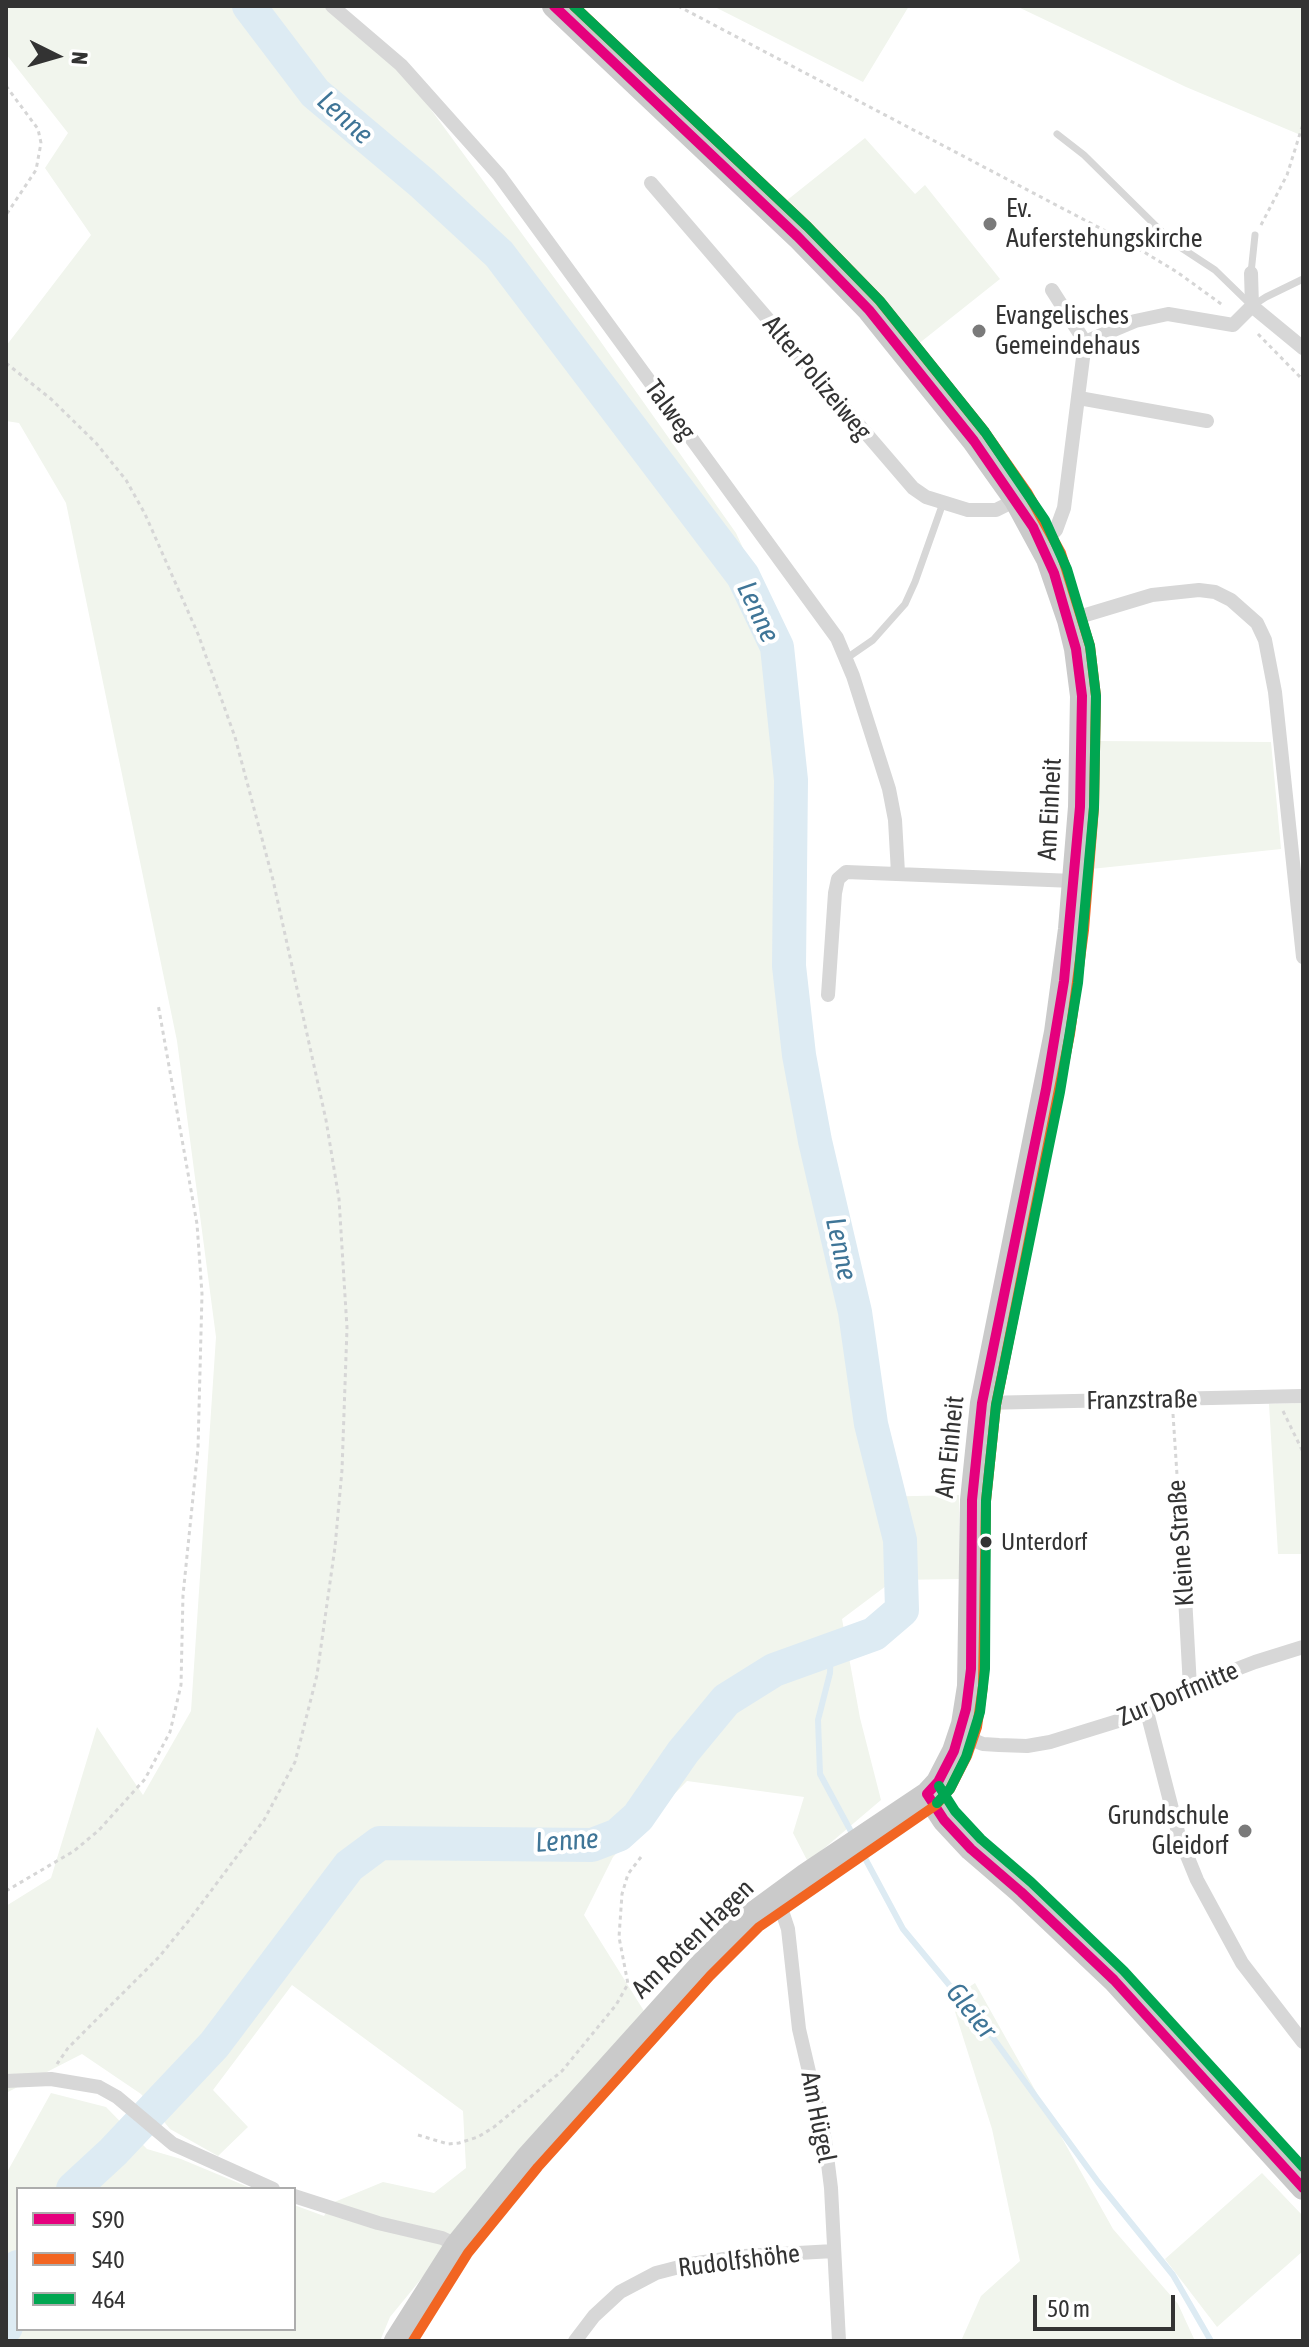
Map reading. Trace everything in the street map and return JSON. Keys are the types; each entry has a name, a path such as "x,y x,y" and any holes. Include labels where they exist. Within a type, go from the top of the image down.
{"main road":[{"name":"Am Einheit","path":"554,6 775,215 869,310 974,441 1016,500 1042,544 1069,620 1082,696 1080,792 1064,981 1049,1074 982,1403 972,1500 971,1669 966,1709 948,1764 927,1794"},
{"name":"Am Roten Hagen","path":"396,2341 457,2245 527,2158 700,1966 750,1916 927,1794"},
{"path":"927,1794 944,1820 971,1849 1114,1980 1303,2188"}],"street":[{"name":"Talweg","path":"332,6 401,65 499,175 837,638 847,658 893,805 898,873"},
{"name":"Alter Polizeiweg","path":"651,183 879,451 919,493 943,503 986,512 1016,500"},
{"path":"1085,342 1154,316 1180,315 1233,325 1252,306 1251,273"},
{"path":"1042,544 1056,530 1064,508 1085,342 1052,290"},
{"path":"1252,306 1303,348"},
{"path":"1079,398 1207,421"},
{"path":"1069,620 1152,595 1199,590 1215,592 1231,600 1257,623 1265,640 1275,692 1303,957"},
{"path":"828,995 835,893 841,875 851,870 1074,881"},
{"name":"Franzstraße","path":"982,1403 1303,1396"},
{"name":"Kleine Straße","path":"1180,1506 1190,1687"},
{"name":"Zur Dorfmitte","path":"960,1735 991,1745 1037,1745 1147,1712 1190,1687 1303,1647"},
{"path":"1147,1712 1179,1836 1197,1880 1242,1963 1303,2042"},
{"name":"Am Hügel","path":"777,1896 788,1929 799,2029 825,2140 839,2341"},
{"path":"6,2081 51,2079 99,2087 117,2097 163,2137 189,2153 268,2187"},
{"path":"296,2197 457,2245"},
{"name":"Rudolfshöhe","path":"575,2341 594,2316 620,2292 656,2273 744,2256 834,2251"}],"lane":[{"path":"1057,134 1104,173 1161,231 1215,270 1252,306 1303,279"},
{"path":"1251,273 1255,235"},
{"path":"847,658 873,640 905,604 943,503"}],"path":[{"path":"678,6 1134,246 1177,272 1241,319 1303,380"},
{"path":"6,86 38,129 41,143 36,170 6,215"},
{"path":"1255,235 1287,175 1303,124"},
{"path":"6,363 51,399 96,443 126,480 145,514 198,634 235,737 273,880 326,1120 339,1199 347,1328 343,1457 335,1547 317,1675 295,1762 264,1820 190,1919 159,1957 68,2048 51,2079"},
{"path":"6,1891 74,1851 99,1830 145,1779 170,1732 181,1685 183,1595 198,1448 202,1294 197,1224 158,1004"},
{"path":"1276,1397 1303,1452"},
{"name":"Kleine Straße","path":"1173,1399 1180,1506"},
{"path":"418,2135 448,2144 486,2132 562,2071 616,2005 623,1995 628,1977 621,1957 619,1937 622,1894 628,1874 641,1857"}],"shaded area":[{"path":"6,6 339,6 413,85 736,533 788,645 792,728 777,985 811,1171 848,1293 872,1497 959,1495 960,1579 894,1580 842,1619 860,1718 881,1800 808,1862 793,1833 804,1797 687,1781 613,1857 584,1915 649,2019 590,2073 390,2317 380,2341 6,2341 6,2174 51,2093 106,2107 147,2149 181,2159 248,2187 16,2187 16,2331 296,2331 296,2206 324,2216 332,2203 383,2182 434,2193 466,2168 463,2111 292,1985 213,2090 248,2127 218,2156 170,2129 141,2094 82,2054 6,2093 6,1906 51,1878 97,1727 143,1795 191,1711 216,1337 177,1041 66,503 19,423 6,421 6,346 91,235 45,168 68,133 6,54"},
{"path":"713,6 909,6 863,82"},
{"path":"1016,6 1303,6 1303,136 1186,87"},
{"path":"865,138 915,194 925,185 1000,279 917,345 876,294 786,201"},
{"path":"1093,741 1271,742 1281,849 1091,869"},
{"path":"1303,1403 1303,1554 1278,1554 1269,1404"},
{"path":"975,1983 1113,2229 1178,2304 1195,2341 961,2341 981,2296 1020,2261 992,2129 951,1999"},
{"path":"1262,2173 1303,2216 1303,2251 1217,2327 1165,2259"}],"waterway":[{"name":"Lenne","path":"75,2187 113,2152 214,2045 349,1866 380,1843 592,1845 618,1835 638,1817 683,1752 726,1700 774,1670 874,1634 902,1610 900,1540 871,1424 855,1312 815,1141 799,1055 789,966 791,780 777,647 743,576 499,254 422,183 315,93 249,6"},
{"name":"Gleier","path":"831,1648 830,1673 818,1720 820,1774 854,1837"},
{"name":"Gleier","path":"859,1847 903,1929 993,2038 1098,2182 1173,2275 1211,2341"},
{"name":"Lenne","path":"6,2327 16,2277"}],"transit line":[{"name":"S90","path":"554,6 798,237 869,310 974,441 1033,527 1054,573 1076,649 1082,696 1080,807 1064,981 1046,1089 982,1403 972,1500 971,1669 966,1709 954,1751 938,1782 927,1794"},
{"name":"S40","path":"413,2341 468,2253 538,2167 710,1976 759,1927 936,1805 950,1789 967,1756 977,1727 983,1686 986,1501 996,1405 1070,1034 1084,930 1094,808 1096,696 1090,646 1061,553 1027,492 985,432 879,300 808,227 574,6"},
{"name":"464","path":"574,6 808,227 880,301 985,432 1045,520 1067,569 1090,646 1096,696 1094,807 1078,983 1060,1092 996,1405 986,1501 985,1669 980,1712 966,1757 950,1789 937,1803"},
{"name":"464","path":"939,1786 955,1811 981,1839 1124,1971 1303,2167"},
{"name":"S90","path":"927,1794 944,1820 971,1849 1114,1980 1303,2188"}],"place":[{"name":"Ev. Auferstehungskirche","path":"990,224"},
{"name":"Evangelisches Gemeindehaus","path":"979,331"},
{"name":"Unterdorf","path":"986,1542"},
{"name":"Grundschule Gleidorf","path":"1245,1831"}]}
